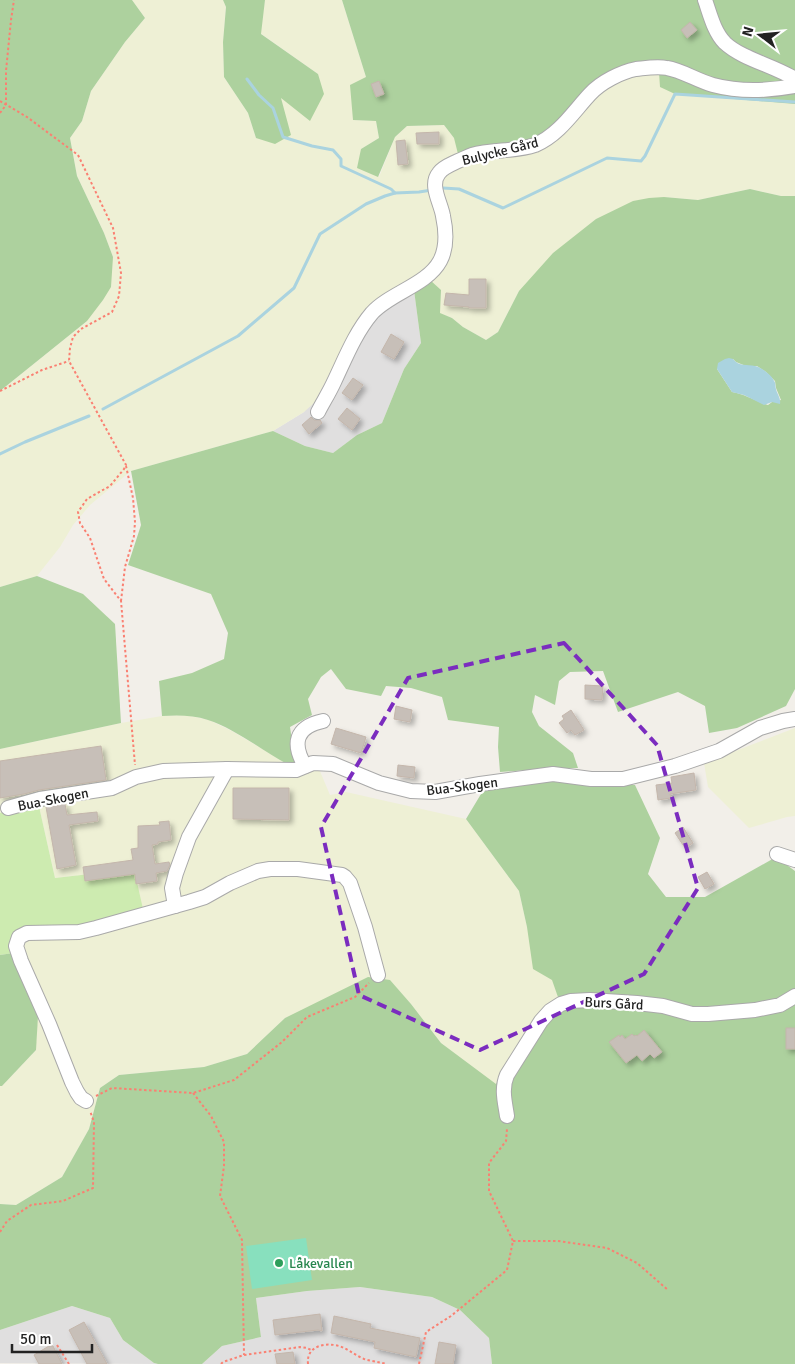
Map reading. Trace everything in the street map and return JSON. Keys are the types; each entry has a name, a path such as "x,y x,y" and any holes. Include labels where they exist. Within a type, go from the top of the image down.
{"street":[{"path":"704,0 718,32 725,42 746,56 795,79"},
{"name":"Bulycke Gård","path":"318,412 361,329 373,312 405,292 432,271 440,262 445,246 445,234 443,217 436,194 435,181 439,172 473,155 536,144 549,137 562,126 591,93 604,83 618,75 634,70 667,68 713,85 733,89 771,90 795,86"},
{"name":"Bua-Skogen","path":"8,808 40,799 112,788 136,778 163,771 296,770 313,763 333,764 379,784 411,791 435,792 553,774 591,779 623,779 675,766 719,751 760,728 795,719"},
{"path":"305,766 297,748 300,733 307,726 323,721"},
{"path":"175,906 172,888 189,838 228,770"},
{"path":"777,854 795,860"},
{"path":"86,1101 81,1098 72,1082 21,961 16,946 19,938 27,933 88,931 205,897 230,883 258,871 298,869 342,875 350,883 365,927 378,975"},
{"name":"Burs Gård","path":"508,1116 503,1084 507,1075 541,1022 550,1011 561,1004 571,1001 590,1000 637,1003 663,1006 692,1014 708,1014 755,1010 780,1005 795,996"}],"path":[{"path":"0,113 6,105 6,71 10,20 14,0"},
{"path":"0,101 78,155 113,228 122,274 119,296 112,312 81,330 73,337 69,361 126,465 133,498 134,536 125,568 121,601 136,778"},
{"path":"0,391 42,370 69,361"},
{"path":"121,601 104,579 90,538 80,523 78,512 87,499 110,486 126,465"},
{"path":"0,1232 7,1221 31,1205 63,1201 93,1188 94,1122 86,1101 112,1088 193,1094 234,1080 282,1042 307,1017 355,997 378,975"},
{"path":"193,1094 211,1116 224,1142 224,1166 220,1196 242,1240 244,1355"},
{"path":"419,1364 426,1332 452,1316 507,1270 513,1241 488,1191 489,1163 506,1140 508,1116"},
{"path":"513,1241 558,1240 607,1248 636,1263 668,1290"},
{"path":"57,1345 69,1364"},
{"path":"308,1364 308,1355 311,1350 325,1345 340,1346 364,1359 387,1364"},
{"path":"221,1364 244,1355 300,1347 311,1350"}],"highlighted area":[{"path":"564,643 657,745 698,888 644,974 480,1050 359,995 321,827 408,678"}],"shaded area":[{"path":"406,281 414,290 421,343 404,369 382,423 357,435 333,453 305,446 273,431 304,412 361,314 380,297"},
{"path":"360,1287 432,1297 460,1310 489,1338 492,1364 202,1364 222,1346 261,1337 256,1298 307,1291"},
{"path":"72,1306 110,1318 123,1340 158,1364 0,1363 0,1330"}],"green space":[{"path":"0,0 132,0 145,18 125,42 91,91 82,121 70,138 77,176 104,233 113,257 111,287 87,321 0,391"},
{"path":"132,0 223,0 226,7 223,42 224,77 248,113 256,138 281,97 318,74 260,33 265,0 342,0 366,77 353,120 376,121 379,138 361,149 379,177 395,137 407,126 444,125 454,138 602,78 659,72 675,94 795,104 795,196 781,196 750,189 698,200 664,197 519,291 498,332 486,340 463,327 452,318 439,313 441,290 414,290 406,281 380,297 361,314 314,403 304,412 273,431 131,471 90,505 73,525 60,547 37,576 0,587 0,391 87,321 113,257 104,233 77,176 70,138 82,121 91,91 125,42 145,18"},
{"path":"223,0 265,0 261,34 318,74 324,94 310,121 281,98 291,135 275,144 256,138 248,113 224,77 223,42 226,7"},
{"path":"342,0 795,0 795,104 675,94 660,87 659,72 648,64 586,95 540,137 521,144 458,154 454,138 444,125 407,126 395,137 378,177 357,168 361,149 379,138 376,121 353,120 350,85 366,77"},
{"path":"750,189 781,196 795,196 795,689 786,706 737,728 709,733 705,706 678,692 618,712 603,671 570,672 559,681 555,705 535,695 532,712 539,726 573,753 578,768 500,772 499,727 448,720 442,697 411,688 386,686 381,696 346,689 331,669 321,677 308,699 312,715 290,727 293,748 298,762 289,765 218,724 191,716 162,716 159,681 192,673 224,659 228,633 211,594 128,565 141,525 131,471 273,431 305,446 333,453 357,435 382,423 404,369 421,343 414,290 430,280 441,290 440,313 452,318 463,327 486,340 498,332 519,291 553,253 596,219 633,201 649,198 664,197 698,200","holes":["733,359 746,366 757,366 766,372 775,381 781,400 768,405 732,392 717,369"]},
{"path":"37,576 83,594 115,624 121,723 0,749 0,587"},
{"path":"186,715 209,720 232,731 289,765 314,757 330,795 346,792 466,819 519,891 527,927 553,980 559,1000 549,1008 496,1085 441,1043 411,1004 390,981 285,1018 247,1054 204,1067 119,1075 100,1088 89,1129 62,1177 16,1205 0,1204 0,1086 36,1050 13,941 134,869 55,878 38,802 0,813 0,749 121,723 162,716"},
{"path":"795,728 795,816 749,828 708,787 704,763"},
{"path":"528,781 635,785 660,838 648,874 666,897 705,897 776,857 795,871 795,1364 492,1364 489,1338 460,1310 432,1297 360,1287 307,1291 256,1298 261,1337 222,1346 202,1364 154,1363 123,1340 110,1318 72,1306 0,1330 0,1204 16,1205 62,1177 89,1129 100,1088 119,1075 204,1067 247,1054 285,1018 368,977 390,980 441,1043 496,1084 549,1008 559,1000 552,980 533,969 527,927 519,891 466,819 484,789"},
{"path":"38,802 55,878 134,869 143,909 76,926 21,931 13,953 0,955 0,813"},
{"path":"13,953 38,1016 36,1050 0,1086 0,955"},
{"name":"Låkevallen","path":"306,1238 312,1280 252,1289 246,1246"}],"water":[{"path":"729,358 740,364 757,367 769,374 775,383 780,404 772,402 764,405 744,395 732,392 717,369 718,363"}],"building":[{"path":"690,22 697,30 687,38 681,30"},
{"path":"379,81 384,94 376,97 371,84"},
{"path":"439,132 439,144 417,144 416,133"},
{"path":"405,140 408,164 398,165 396,141"},
{"path":"469,279 486,279 486,308 444,305 446,293 469,295"},
{"path":"391,334 404,342 394,359 381,352"},
{"path":"353,378 363,385 352,400 342,393"},
{"path":"347,408 360,419 352,430 338,419"},
{"path":"311,417 314,420 320,420 322,423 309,434 302,425"},
{"path":"585,685 603,686 602,700 585,699"},
{"path":"396,706 412,710 410,722 394,719"},
{"path":"571,710 584,730 575,735 571,730 567,733 559,723 564,719 562,716"},
{"path":"336,728 366,737 361,753 331,744"},
{"path":"101,746 106,780 0,798 0,761"},
{"path":"398,765 415,767 414,778 397,776"},
{"path":"694,773 696,790 670,794 671,798 658,800 656,785 672,783 671,777"},
{"path":"233,788 289,788 289,820 233,819"},
{"path":"65,804 67,815 97,812 98,821 69,825 76,865 57,869 46,807"},
{"path":"169,821 171,840 152,845 155,864 169,862 170,865 167,871 156,873 157,881 136,884 135,874 85,881 83,867 133,860 131,849 138,848 138,826 160,825 159,822"},
{"path":"683,827 693,843 685,848 675,833"},
{"path":"707,872 714,884 705,889 698,877"},
{"path":"786,1028 795,1028 795,1049 786,1049"},
{"path":"644,1030 662,1052 654,1058 650,1054 642,1061 637,1055 626,1063 609,1042 619,1035 620,1037 622,1035 625,1039 632,1034 637,1036"},
{"path":"320,1314 322,1331 275,1335 273,1320"},
{"path":"334,1316 371,1324 370,1328 420,1338 416,1357 374,1348 375,1342 331,1333"},
{"path":"84,1322 107,1364 87,1364 69,1330"},
{"path":"439,1342 456,1345 453,1364 435,1364"},
{"path":"49,1346 53,1346 62,1364 39,1364 34,1355"},
{"path":"293,1352 295,1364 277,1364 275,1354"}],"waterway":[{"path":"247,79 259,95 273,108 283,137 333,150 341,159 341,166 391,189 395,193 432,190"},
{"path":"443,188 459,189 503,208 607,158 641,161 675,94 795,102"},
{"path":"103,409 238,336 294,288 320,234 366,204 395,193"},
{"path":"0,454 89,416"}],"place":[{"name":"Låkevallen","path":"279,1263"}]}
